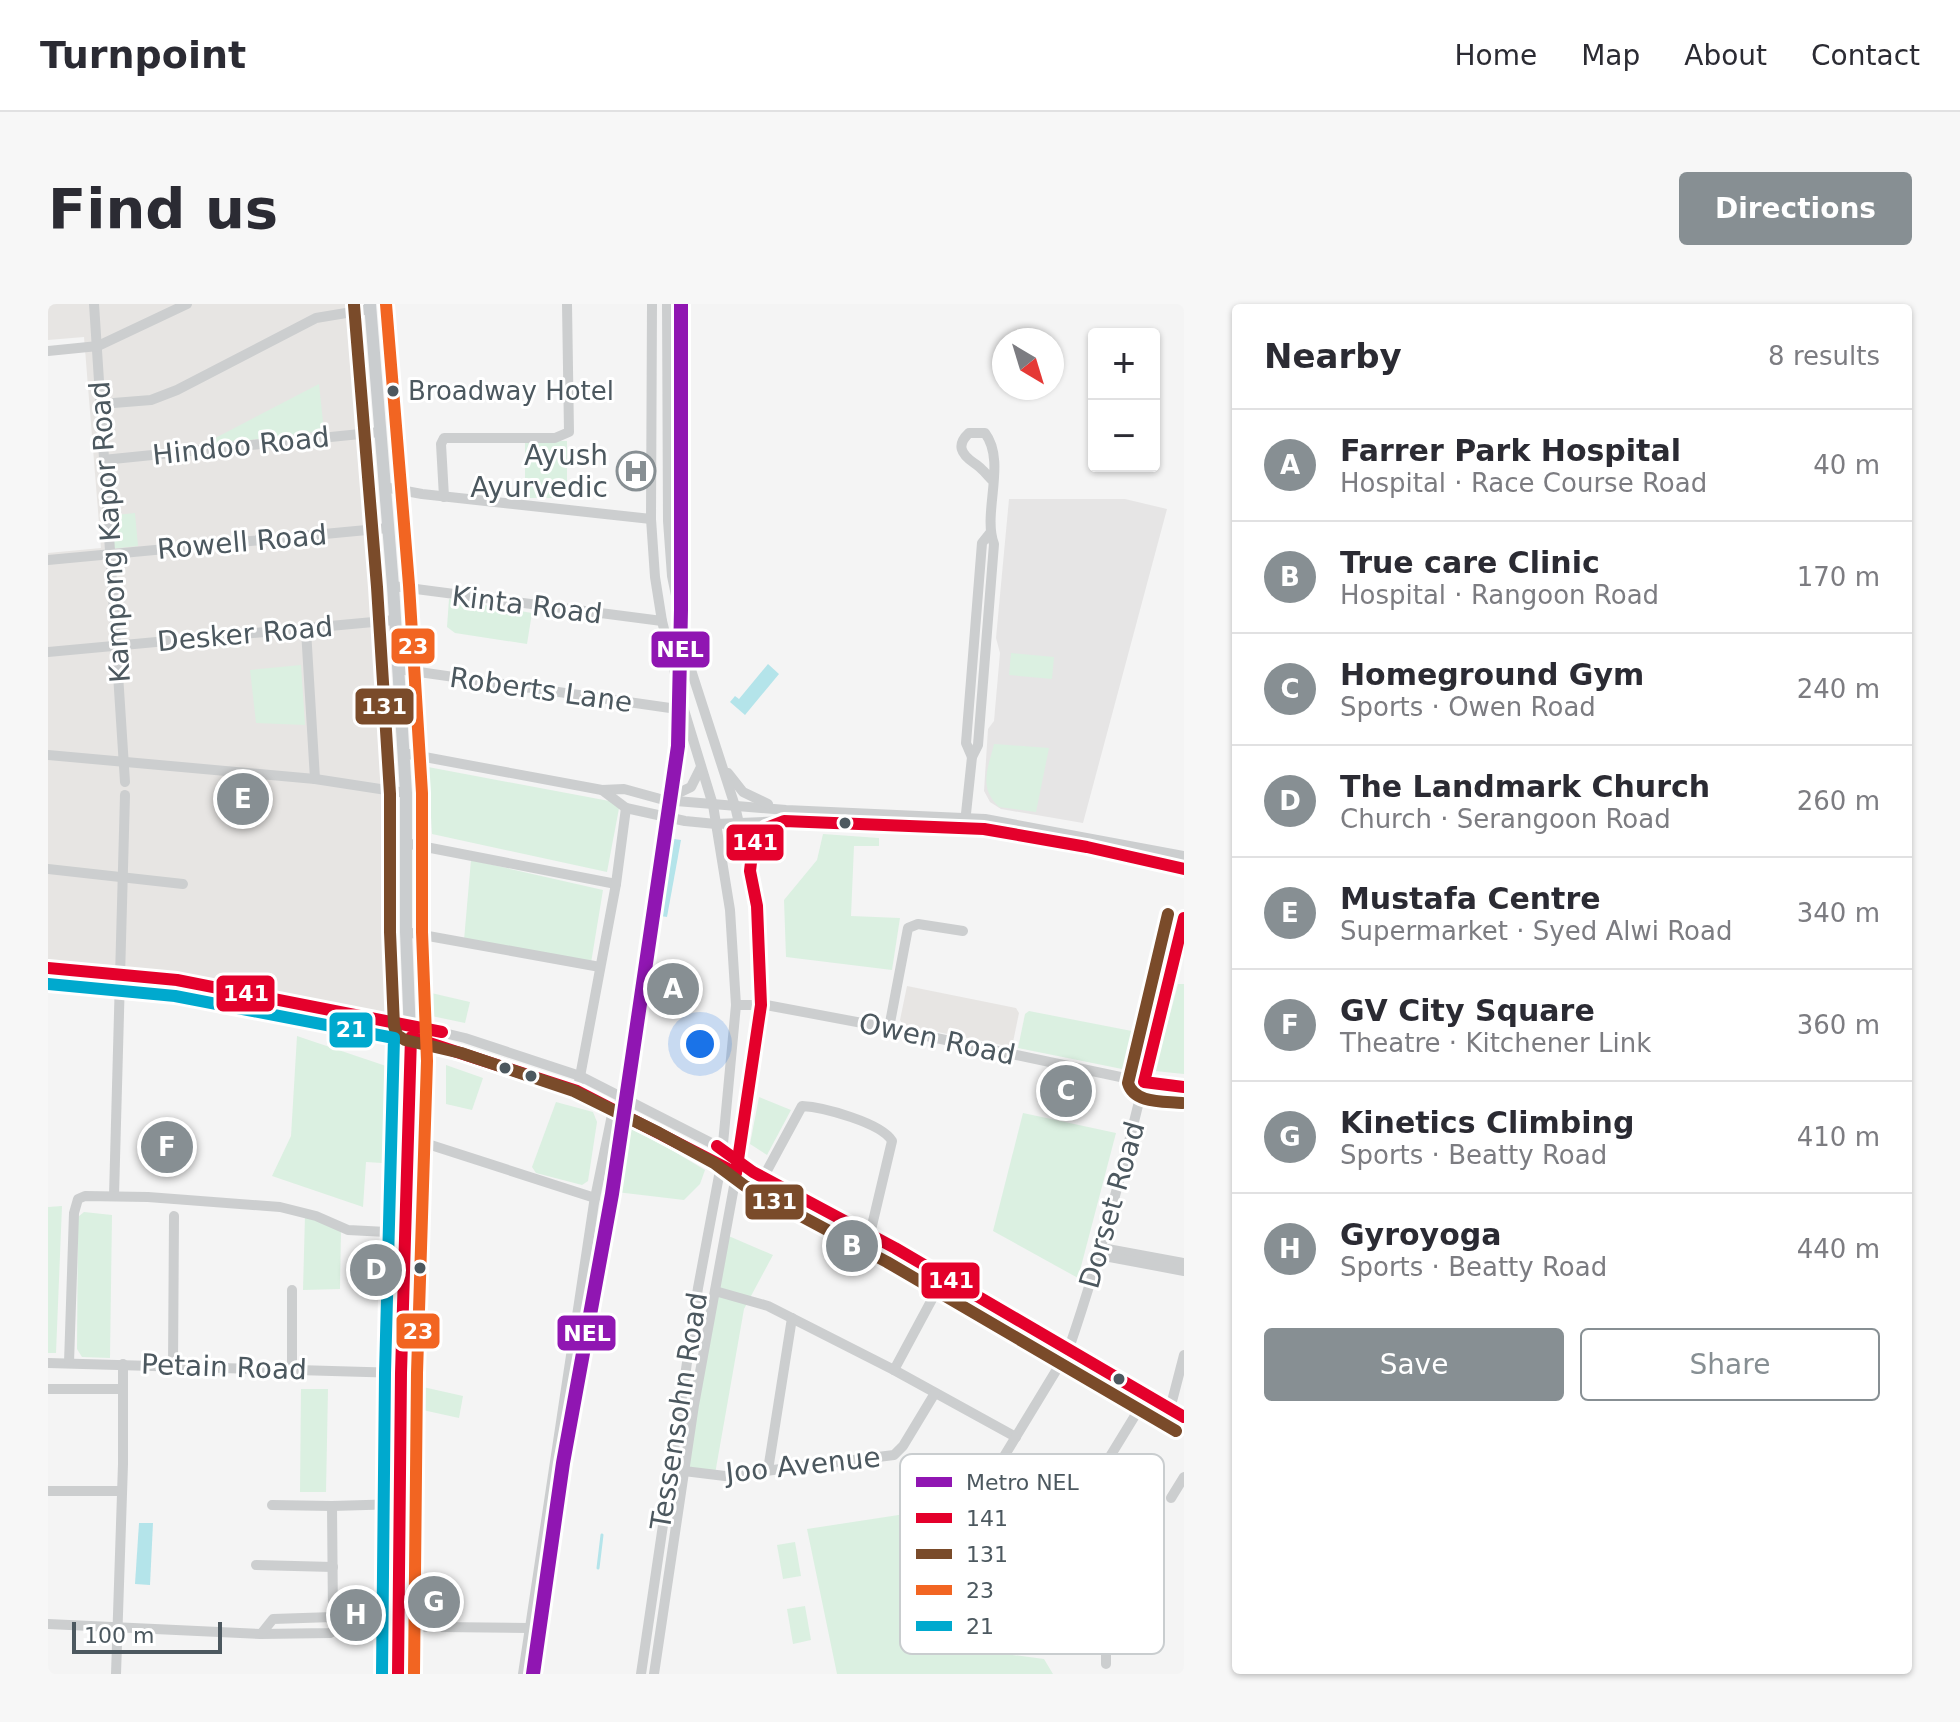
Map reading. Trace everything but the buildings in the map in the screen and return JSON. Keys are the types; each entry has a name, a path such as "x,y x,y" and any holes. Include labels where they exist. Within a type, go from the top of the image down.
{"main road":[{"path":"370,306 406,793 410,1031 401,1373 398,1674"}],"street":[{"name":"Kampong Kapor Road","path":"94,304 125,782"},
{"path":"48,351 98,346 187,304"},
{"path":"444,497 441,441 447,438 555,438 569,432 567,304"},
{"name":"Tessensohn Road","path":"641,1674 693,1317 721,1165 736,1005 730,910 713,805 684,710 662,621 655,577 651,519 652,304"},
{"name":"Tessensohn Road","path":"654,1674 684,1471 736,1173 761,1005 757,906 750,871 735,806 692,673 672,576 668,521 667,304"},
{"path":"101,404 151,400 316,318 370,306"},
{"name":"Hindoo Road","path":"103,460 380,432"},
{"path":"965,823 972,757 978,745 994,544 990,533 993,481 992,446 985,433 969,433 960,447 963,455 976,463 993,481"},
{"path":"384,487 444,497 651,519"},
{"name":"Rowell Road","path":"48,560 388,528"},
{"name":"Kinta Road","path":"393,586 662,621"},
{"name":"Desker Road","path":"48,652 395,620"},
{"path":"306,630 315,779"},
{"name":"Roberts Lane","path":"398,669 684,710"},
{"path":"403,753 602,790 624,789 664,800 735,806 785,816 965,823 1054,831 1184,856"},
{"path":"48,755 315,779 406,793"},
{"path":"719,758 743,792 785,816"},
{"path":"664,800 691,787 701,767"},
{"path":"602,790 626,808 658,817 739,824 785,816"},
{"path":"114,1196 125,795"},
{"path":"577,1091 616,884 626,808"},
{"path":"750,871 753,845 760,833 785,816"},
{"path":"965,823 1184,869"},
{"path":"405,843 616,884"},
{"path":"48,869 183,884"},
{"name":"Dorset Road","path":"1006,1454 1068,1351 1100,1251 1184,918"},
{"path":"889,1028 908,928 913,924 963,931"},
{"path":"406,932 600,967"},
{"path":"48,968 206,997 465,1038 580,1076 723,1149 759,1174 870,1234 1184,1417"},
{"path":"48,980 120,980"},
{"name":"Owen Road","path":"736,1005 761,1005 889,1028 1144,1082 1184,1087"},
{"path":"410,1031 577,1091 736,1173 759,1174"},
{"path":"523,1674 595,1198 617,1096"},
{"path":"759,1174 802,1106 834,1111 885,1133 891,1138 870,1234"},
{"path":"409,1138 595,1198"},
{"path":"69,1363 76,1205 78,1199 85,1196 280,1207 316,1216 348,1230 406,1233"},
{"path":"173,1366 174,1216"},
{"path":"1100,1251 1184,1263"},
{"path":"1100,1251 1184,1271"},
{"path":"894,1370 944,1277"},
{"path":"292,1290 292,1370"},
{"path":"715,1291 768,1306 1016,1437"},
{"path":"768,1470 792,1318"},
{"path":"1170,1409 1184,1355"},
{"name":"Petain Road","path":"48,1363 401,1373"},
{"path":"116,1674 123,1364"},
{"name":"Petain Road","path":"48,1389 123,1389"},
{"name":"Joo Avenue","path":"684,1471 725,1476 894,1455 903,1446 935,1393"},
{"path":"1112,1454 1147,1396"},
{"path":"1171,1498 1184,1477"},
{"path":"48,1491 121,1491"},
{"path":"272,1505 400,1504"},
{"path":"332,1506 333,1617"},
{"path":"256,1565 333,1567"},
{"path":"261,1634 273,1619 333,1617 343,1626"},
{"path":"48,1624 261,1634 330,1633 343,1626 528,1628"},
{"path":"1106,1654 1106,1664"}],"shaded area":[{"path":"48,304 351,304 379,674 398,1029 48,971 48,553 101,548 84,337 48,340"},
{"path":"1009,499 1125,499 1167,509 1083,823 1001,809 990,802 984,791 988,729 994,721 1000,653 996,638"},
{"path":"907,986 1016,1008 1019,1013 1012,1047 903,1025 900,1020"}],"green space":[{"path":"319,384 324,431 200,446"},
{"path":"525,441 567,441 567,498 525,498"},
{"path":"135,513 138,546 110,549 107,516"},
{"path":"449,599 532,613 527,644 455,633 447,627"},
{"path":"1011,653 1054,657 1052,679 1009,675"},
{"path":"301,665 305,725 256,723 250,670"},
{"path":"994,744 1049,748 1036,812 999,807 993,800 986,777"},
{"path":"428,767 620,803 607,872 432,834"},
{"path":"823,834 879,838 879,846 854,846 851,916 900,918 892,970 786,957 784,900 817,860"},
{"path":"471,860 603,890 591,963 464,940"},
{"path":"1178,984 1184,984 1184,1074 1155,1071"},
{"path":"427,992 470,1002 465,1023 422,1014"},
{"path":"1029,1011 1142,1033 1132,1067 1127,1070 1018,1048 1025,1014"},
{"path":"297,1036 389,1067 382,1163 366,1162 363,1207 272,1176 291,1136"},
{"path":"446,1065 483,1078 472,1110 446,1104"},
{"path":"759,1097 791,1110 767,1155 750,1144"},
{"path":"556,1102 593,1112 597,1122 588,1181 582,1185 536,1173 532,1167"},
{"path":"1023,1113 1116,1133 1078,1278 993,1231"},
{"path":"622,1127 640,1131 705,1170 700,1184 684,1200 608,1191"},
{"path":"62,1206 56,1353 48,1353 48,1207"},
{"path":"84,1212 112,1215 110,1358 82,1357 77,1349 78,1217"},
{"path":"305,1215 341,1230 340,1289 303,1290"},
{"path":"724,1234 773,1255 744,1309 715,1474 684,1471"},
{"path":"423,1387 463,1396 459,1418 418,1409"},
{"path":"301,1389 328,1389 326,1492 300,1492"},
{"path":"900,1515 900,1654 1005,1654 1044,1659 1053,1674 837,1674 807,1529"},
{"path":"795,1542 801,1576 783,1579 777,1545"},
{"path":"805,1606 811,1640 793,1644 787,1609"}],"water":[{"path":"768,664 779,674 745,715 730,702 735,696 739,699"},
{"path":"661,837 681,840 667,917 648,914"},
{"path":"139,1523 153,1523 150,1585 135,1584"}],"waterway":[{"path":"598,1568 602,1535"}],"metro line":[{"name":"NEL","path":"533,1674 563,1463 612,1194 678,746 681,304"}],"transit line":[{"name":"23","path":"386,304 422,793 422,932 427,1061 417,1373 414,1674"},
{"name":"131","path":"354,305 390,794 390,932 397,1035 574,1091 659,1133 714,1163 745,1186 887,1262 1176,1431"},
{"name":"141","path":"398,1674 401,1373 411,1037 577,1091 736,1173 761,1005 757,906 750,871 753,845 766,828 784,821 984,829 1087,847 1184,869"},
{"name":"131","path":"1168,914 1128,1083 1131,1090 1143,1098 1182,1103"},
{"name":"141","path":"1184,918 1144,1082 1184,1087"},
{"name":"141","path":"48,968 177,980 442,1032"},
{"name":"21","path":"48,984 175,996 394,1038 385,1373 382,1674"},
{"name":"141","path":"717,1146 753,1172 895,1248 1184,1417"}],"place":[{"name":"Broadway Hotel","path":"393,391"},
{"name":"Ayush Ayurvedic","path":"636,471"},
{"name":"Mustafa Centre","path":"243,799"},
{"name":"Farrer Park Hospital","path":"673,989"},
{"name":"Homeground Gym","path":"1066,1091"},
{"name":"GV City Square","path":"167,1147"},
{"name":"True care Clinic","path":"852,1246"},
{"name":"The Landmark Church","path":"376,1270"},
{"name":"Kinetics Climbing","path":"434,1602"},
{"name":"Gyroyoga","path":"356,1615"}]}
